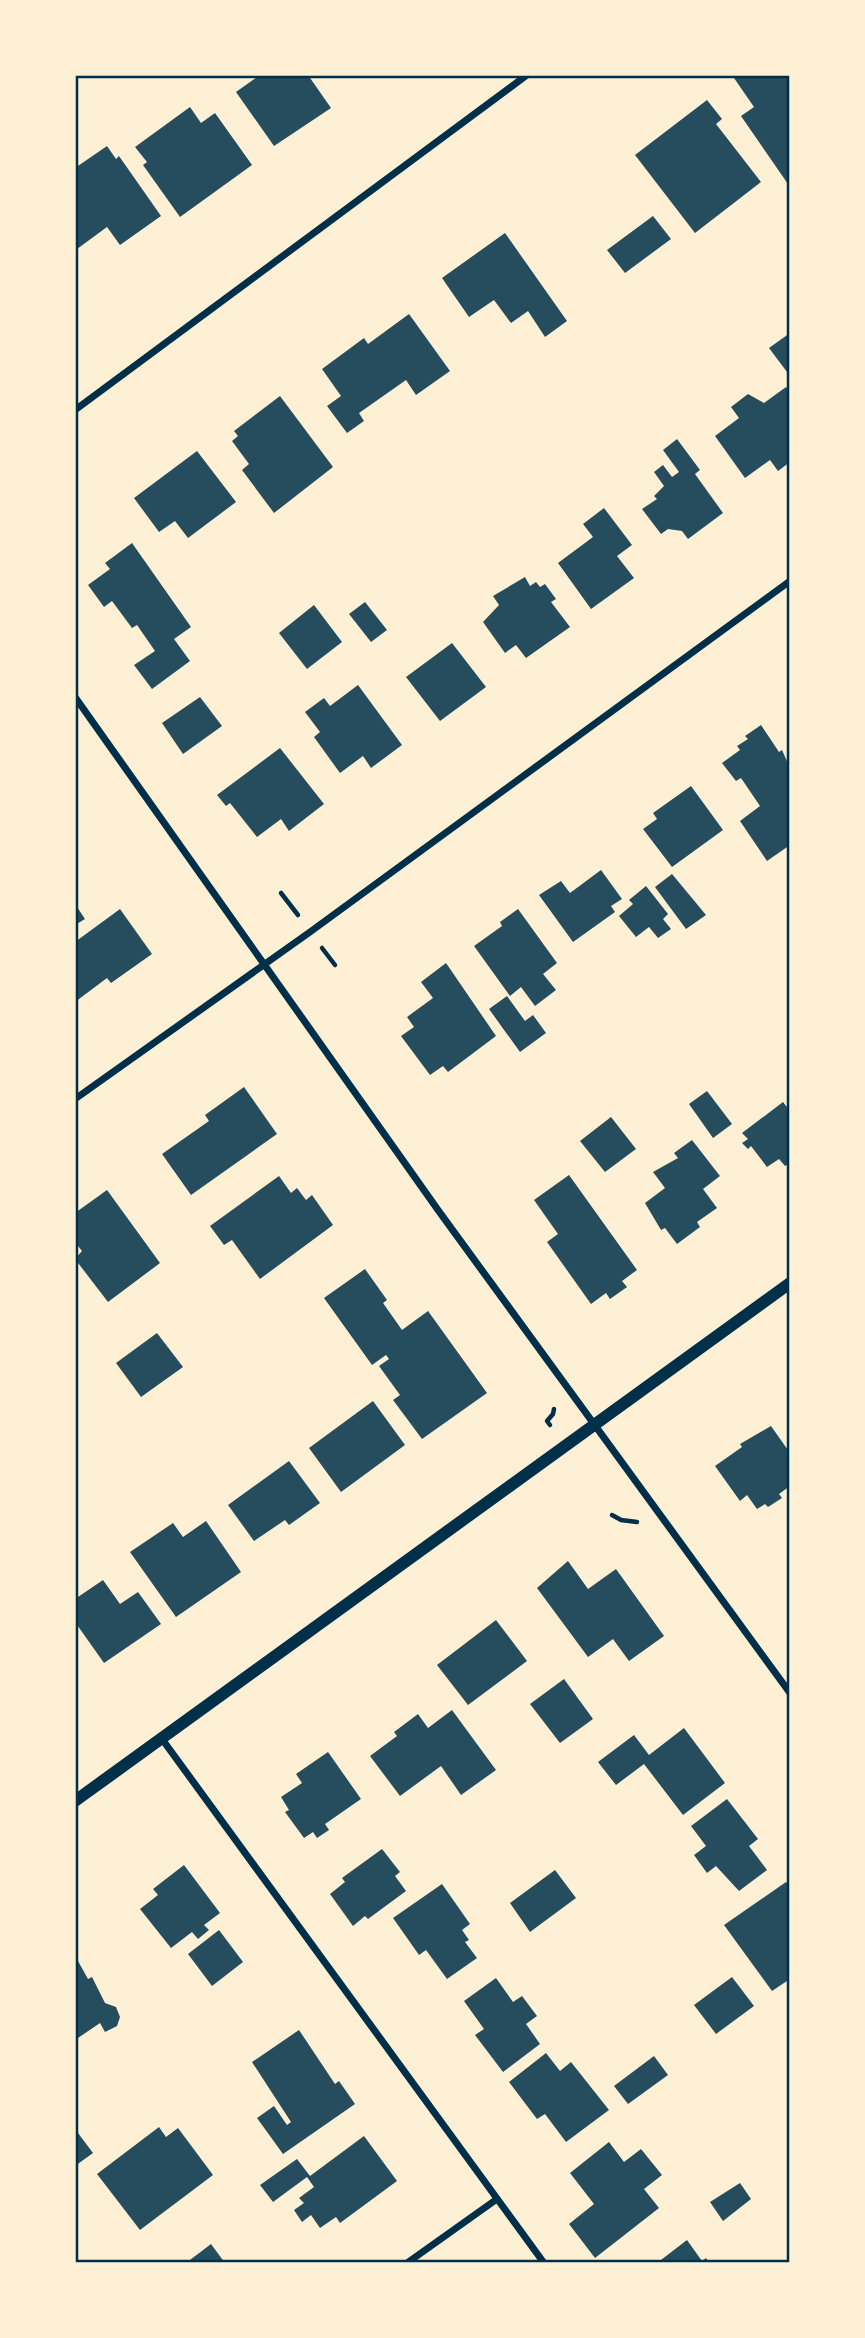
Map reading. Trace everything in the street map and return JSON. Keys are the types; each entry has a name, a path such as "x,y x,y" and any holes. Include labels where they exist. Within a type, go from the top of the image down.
{"street":[{"path":"75,410 527,75"},
{"path":"75,1099 790,581"},
{"path":"75,697 266,962 438,1210 790,1693"},
{"path":"75,1801 594,1422 790,1283"},
{"path":"162,1738 544,2263"},
{"path":"407,2263 497,2199"}],"path":[{"path":"281,893 299,916"},
{"path":"321,948 335,965"},
{"path":"612,1515 621,1520 638,1522"}],"building":[{"path":"260,75 308,75 331,108 274,146 236,92"},
{"path":"738,75 790,75 788,184 741,116 754,107 734,78"},
{"path":"707,100 722,119 716,124 761,182 695,233 635,155"},
{"path":"190,107 201,123 215,113 252,165 180,217 143,165 147,162 135,147"},
{"path":"107,146 116,159 119,156 161,216 120,245 107,227 77,249 75,168"},
{"path":"653,216 671,239 625,273 607,250"},
{"path":"505,233 567,321 545,337 528,311 511,323 494,300 469,317 442,278"},
{"path":"409,314 450,371 416,395 406,380 359,413 364,421 347,433 327,406 341,396 322,369 364,338 368,344"},
{"path":"790,333 790,376 769,348"},
{"path":"786,387 790,392 790,462 778,471 770,460 745,478 715,436 739,418 731,407 748,394 764,403"},
{"path":"280,396 333,467 274,513 242,470 249,464 232,441 238,436 234,431"},
{"path":"677,439 700,470 695,474 723,513 688,539 682,531 668,529 661,534 642,509 657,499 654,496 664,486 654,472 663,465 672,477 679,472 663,450"},
{"path":"197,451 236,502 188,538 175,521 159,532 134,498"},
{"path":"604,508 632,545 617,556 634,578 591,609 558,563 593,537 583,524"},
{"path":"132,543 191,627 174,639 190,661 152,689 134,665 155,651 137,625 132,628 112,601 104,607 88,585 110,569 105,563"},
{"path":"525,577 530,586 536,582 540,587 545,584 556,599 551,602 570,627 526,658 516,645 505,653 483,622 499,605 493,596"},
{"path":"365,602 387,630 371,642 349,614"},
{"path":"314,605 342,642 307,669 279,633"},
{"path":"452,643 486,687 440,721 406,677"},
{"path":"358,685 402,745 371,768 363,756 340,773 314,737 320,732 305,712 324,698 330,706"},
{"path":"200,697 222,726 183,754 162,723"},
{"path":"761,725 779,752 782,750 790,768 790,845 767,861 740,821 760,806 741,778 736,781 722,763 740,750 737,746 748,739 745,736"},
{"path":"280,748 324,804 289,831 281,819 257,837 230,803 226,806 217,795"},
{"path":"691,786 723,830 672,867 643,829 657,819 653,813"},
{"path":"601,870 622,899 611,906 615,912 573,942 539,895 561,881 570,893"},
{"path":"672,874 706,915 686,929 655,887"},
{"path":"646,886 668,914 663,919 671,929 658,938 649,927 636,937 619,916 633,904 629,900"},
{"path":"75,904 85,919 75,925"},
{"path":"120,909 152,954 111,983 107,978 75,1002 75,942"},
{"path":"518,909 557,963 543,974 556,990 535,1006 521,987 510,996 474,946 502,926 500,922"},
{"path":"446,963 496,1036 448,1072 443,1066 430,1075 401,1036 414,1027 407,1017 433,998 421,982"},
{"path":"507,996 525,1021 533,1015 546,1033 520,1052 489,1009"},
{"path":"244,1087 277,1134 191,1195 162,1154 209,1121 205,1115"},
{"path":"707,1091 732,1124 713,1138 689,1104"},
{"path":"783,1102 790,1111 790,1163 785,1166 779,1159 767,1167 751,1146 748,1149 742,1143 748,1139 742,1133"},
{"path":"611,1117 636,1149 605,1172 580,1141"},
{"path":"692,1140 720,1176 703,1189 717,1208 697,1222 700,1227 677,1244 665,1228 661,1230 645,1203 665,1188 653,1172 678,1158 674,1153"},
{"path":"569,1175 637,1270 622,1281 627,1287 610,1299 606,1293 591,1304 547,1242 558,1234 534,1200"},
{"path":"279,1176 291,1193 297,1188 306,1200 312,1195 333,1225 260,1279 232,1240 224,1245 210,1226"},
{"path":"107,1190 160,1263 108,1302 75,1259 82,1251 75,1242 75,1213"},
{"path":"365,1269 387,1300 383,1303 402,1330 428,1311 487,1393 422,1439 393,1400 400,1395 379,1366 389,1359 386,1355 372,1365 324,1298"},
{"path":"157,1333 183,1367 141,1397 116,1363"},
{"path":"373,1401 405,1445 341,1492 309,1448"},
{"path":"771,1426 790,1453 790,1486 779,1494 782,1498 768,1507 765,1504 757,1509 747,1495 740,1501 715,1466 742,1447 740,1444"},
{"path":"289,1461 320,1503 289,1525 285,1520 254,1541 228,1505"},
{"path":"206,1521 241,1572 176,1617 130,1552 173,1523 183,1537"},
{"path":"568,1561 588,1589 616,1569 664,1636 629,1661 613,1639 588,1657 537,1588"},
{"path":"103,1580 120,1604 138,1592 161,1624 104,1663 75,1622 75,1599"},
{"path":"496,1620 527,1661 468,1705 437,1665"},
{"path":"564,1679 593,1719 560,1743 530,1704"},
{"path":"452,1710 496,1770 461,1795 441,1766 400,1796 370,1756 397,1736 394,1732 418,1714 428,1728"},
{"path":"684,1728 725,1783 683,1815 644,1764 616,1785 598,1762 634,1735 649,1755"},
{"path":"328,1752 361,1799 325,1824 329,1830 317,1838 313,1832 304,1838 285,1812 289,1810 281,1797 302,1783 296,1774"},
{"path":"727,1799 758,1839 749,1846 767,1870 739,1891 716,1866 707,1873 694,1855 706,1846 691,1826"},
{"path":"382,1849 400,1872 395,1876 406,1891 368,1919 365,1916 353,1926 330,1894 345,1882 342,1878"},
{"path":"184,1865 220,1913 204,1925 209,1930 198,1939 192,1932 171,1948 140,1909 158,1895 153,1889"},
{"path":"555,1870 576,1898 530,1932 510,1903"},
{"path":"786,1882 790,1887 790,1979 772,1991 724,1925"},
{"path":"442,1884 470,1924 462,1930 469,1940 465,1942 477,1958 447,1979 426,1950 419,1955 393,1918"},
{"path":"219,1930 243,1962 212,1986 188,1954"},
{"path":"78,1961 88,1979 92,1977 105,2003 116,2007 120,2017 117,2026 105,2032 100,2023 75,2040 75,1963"},
{"path":"732,1977 754,2006 716,2034 694,2005"},
{"path":"496,1978 513,2002 522,1996 537,2016 526,2024 540,2044 503,2072 475,2035 484,2029 464,2001"},
{"path":"299,2030 335,2084 339,2081 355,2104 283,2154 257,2118 274,2106 287,2125 291,2122 252,2062"},
{"path":"546,2053 560,2071 571,2062 609,2110 566,2142 545,2114 537,2119 509,2082"},
{"path":"654,2056 668,2075 628,2104 614,2086"},
{"path":"159,2127 166,2137 178,2128 213,2175 140,2230 97,2174"},
{"path":"75,2129 93,2153 75,2166"},
{"path":"364,2136 397,2181 340,2223 336,2217 320,2228 311,2215 302,2222 294,2210 304,2203 299,2198 314,2187 307,2177 273,2202 260,2185 297,2159 310,2176"},
{"path":"609,2142 624,2162 641,2149 662,2175 644,2189 659,2208 595,2258 569,2224 594,2204 570,2173"},
{"path":"740,2183 751,2199 723,2221 710,2202"},
{"path":"687,2240 702,2261 706,2258 709,2263 657,2263"},
{"path":"211,2244 225,2263 186,2263"}]}
